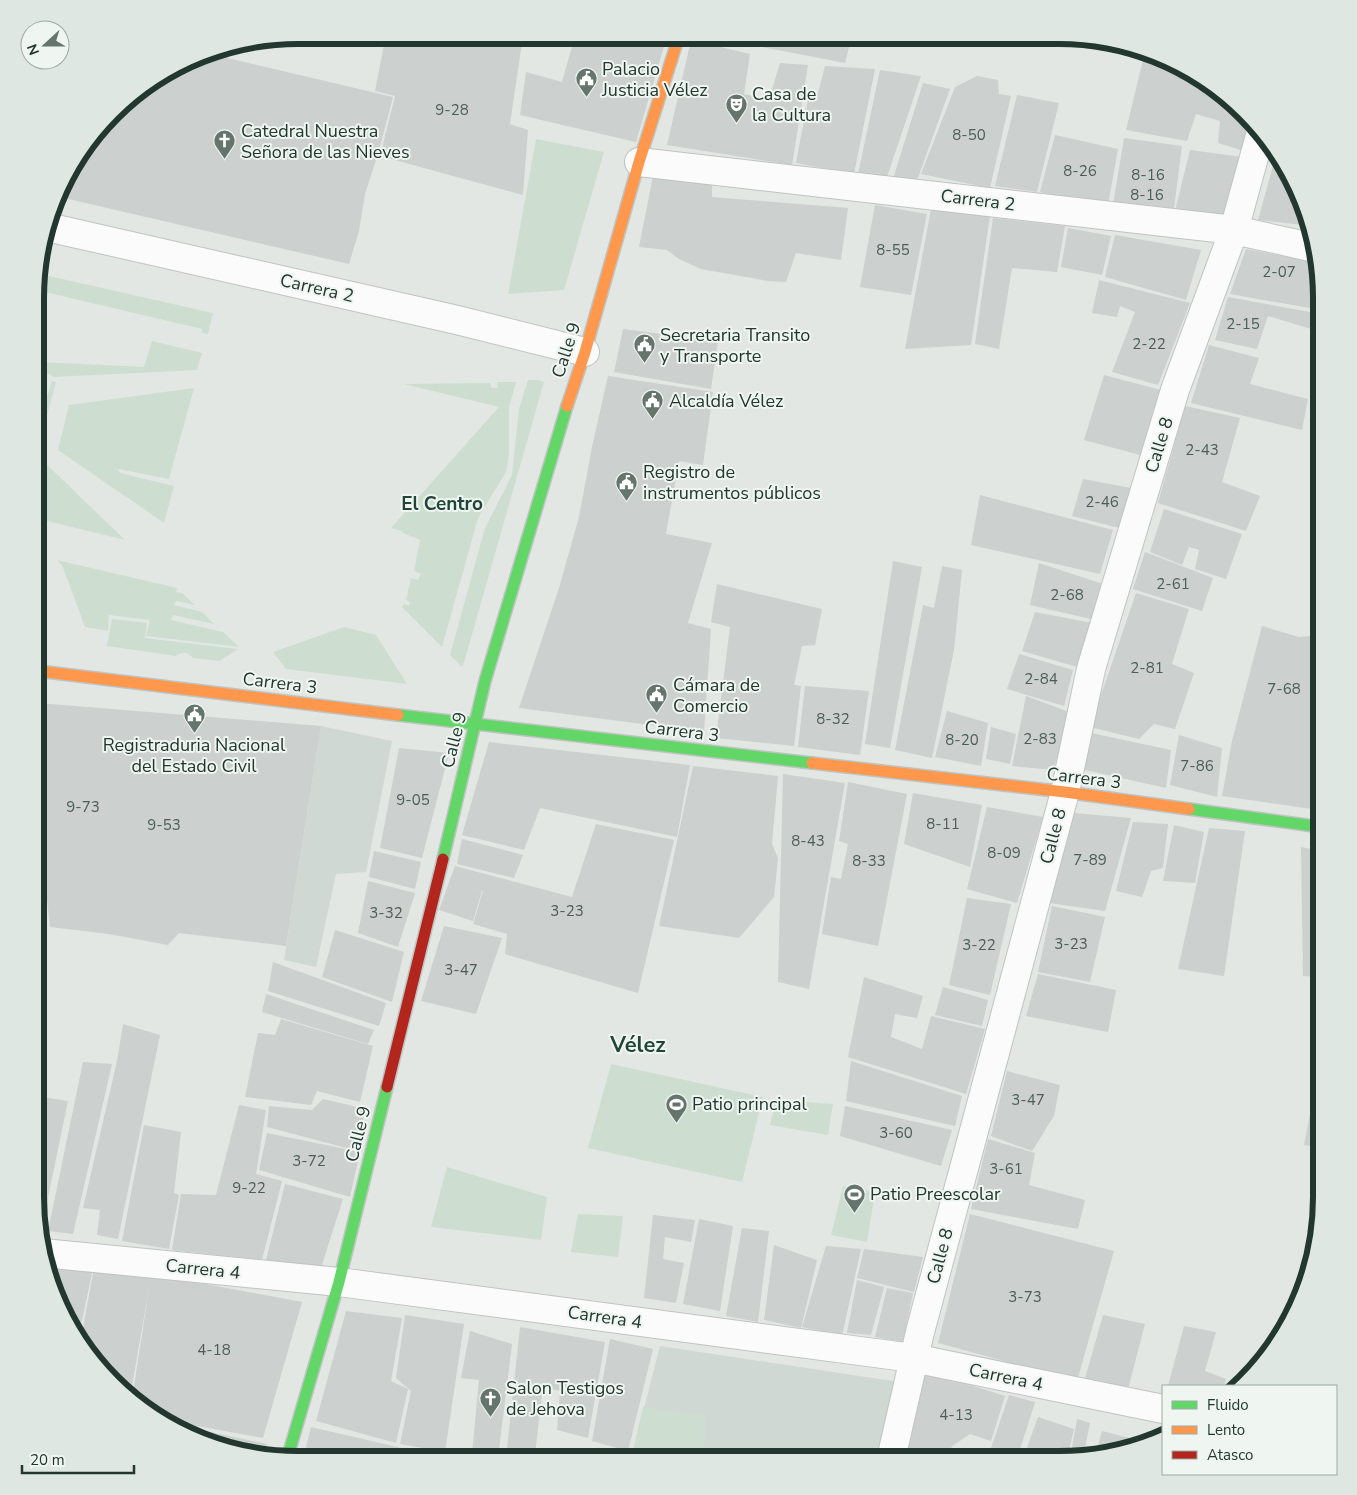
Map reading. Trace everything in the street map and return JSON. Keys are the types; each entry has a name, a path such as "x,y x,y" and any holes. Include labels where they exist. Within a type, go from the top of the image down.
{"street":[{"name":"Calle 9","path":"289,1451 339,1282 488,671 576,377 586,352 639,162 676,44"},
{"name":"Calle 8","path":"893,1451 913,1358 1065,792 1091,669 1175,390 1234,230 1259,140"},
{"name":"Carrera 2","path":"639,162 1234,230 1308,246"},
{"name":"Carrera 2","path":"53,228 448,318 586,352"},
{"name":"Carrera 3","path":"44,672 1065,792 1313,826"},
{"name":"Carrera 4","path":"50,1254 339,1282 913,1358 1162,1409"}],"shaded area":[{"path":"321,726 392,741 366,872 336,874 316,967 284,960"},
{"path":"660,1346 899,1382 881,1451 633,1451"}],"green space":[{"path":"536,139 604,152 564,290 508,294"},
{"path":"45,275 213,313 208,334 202,333 202,329 45,292 44,294"},
{"path":"152,341 202,353 197,370 53,377 50,374 44,375 44,362 144,367"},
{"path":"528,380 544,382 463,666 461,666 450,655 485,528 512,475 519,409"},
{"path":"52,381 56,382 44,427 44,406"},
{"path":"497,382 516,382 509,407 509,456 506,472 478,518 442,647 402,607 404,604 409,606 410,602 406,600 411,578 418,580 421,574 414,571 420,540 391,528 499,407 404,384 490,383 492,388 498,388"},
{"path":"194,388 169,479 118,469 120,473 174,486 164,523 58,450 69,405"},
{"path":"44,462 125,540 44,520"},
{"path":"57,560 177,588 176,592 182,593 195,605 176,601 174,605 202,612 214,624 173,615 171,620 223,632 239,647 146,636 150,620 109,615 108,631 85,627 62,565"},
{"path":"112,619 147,623 145,638 238,649 219,661 193,658 185,653 180,653 176,656 107,646"},
{"path":"344,627 376,635 407,684 286,669 273,652"},
{"name":"Patio principal","path":"611,1064 763,1097 742,1182 588,1148"},
{"path":"776,1100 833,1104 828,1135 770,1125"},
{"path":"447,1167 547,1197 541,1240 431,1227"},
{"name":"Patio Preescolar","path":"843,1186 875,1192 867,1242 831,1235"},
{"path":"578,1214 623,1216 618,1257 571,1252"},
{"path":"643,1407 705,1415 704,1451 633,1451"}],"building":[{"path":"384,44 522,44 510,124 528,130 523,195 380,156 395,96 375,91"},
{"name":"Palacio Justicia Vélez","path":"573,44 665,44 636,142 520,115 526,72 562,82"},
{"name":"Casa de la Cultura","path":"690,44 708,44 750,54 744,94 769,100 780,63 808,65 792,165 667,145"},
{"path":"747,44 837,44 849,47 845,63"},
{"name":"Catedral Nuestra Señora de las Nieves","path":"219,56 393,97 365,194 359,231 349,264 64,198 96,143 130,107 171,78 200,63"},
{"path":"1143,60 1172,70 1214,96 1250,130 1244,151 1218,143 1220,121 1196,114 1187,141 1126,130"},
{"path":"825,66 875,69 854,174 796,163 809,94 818,93"},
{"path":"880,70 921,76 886,180 858,174"},
{"path":"977,76 998,80 999,94 1011,96 990,188 921,174 955,87"},
{"path":"923,83 950,89 915,186 892,182"},
{"path":"1017,95 1059,103 1037,192 995,186"},
{"path":"1055,135 1118,149 1108,205 1040,192"},
{"path":"1124,138 1182,146 1173,216 1113,205"},
{"path":"1190,150 1242,157 1230,218 1175,211"},
{"path":"1274,163 1287,185 1303,225 1258,220"},
{"path":"653,176 712,184 712,197 848,208 841,260 796,253 786,282 768,281 701,269 679,259 667,250 639,247"},
{"path":"875,205 927,214 911,295 860,287"},
{"path":"931,209 990,216 971,345 905,349"},
{"path":"993,218 1065,226 1057,272 1012,268 999,349 975,344"},
{"path":"1068,228 1111,236 1102,275 1061,267"},
{"path":"1115,235 1201,250 1186,300 1105,277"},
{"path":"1246,249 1310,262 1313,281 1313,309 1230,294"},
{"path":"1099,280 1190,303 1158,385 1112,372 1135,312 1120,306 1117,317 1092,313"},
{"path":"1228,297 1313,313 1313,330 1268,316 1257,349 1215,340"},
{"path":"623,329 718,341 711,389 614,372"},
{"path":"1209,345 1259,358 1250,384 1308,399 1302,430 1191,403"},
{"path":"1104,375 1161,390 1140,455 1084,440"},
{"path":"608,376 713,392 703,465 679,461 666,534 712,543 688,623 711,629 704,732 519,708 559,588 579,517"},
{"path":"1185,406 1240,418 1222,482 1260,496 1246,531 1158,503"},
{"path":"1083,479 1131,488 1119,528 1072,516"},
{"path":"980,495 1113,530 1100,574 971,545"},
{"path":"1164,509 1242,534 1226,579 1195,569 1199,550 1189,547 1182,565 1150,552"},
{"path":"1145,552 1213,578 1202,611 1133,589"},
{"path":"893,561 922,567 890,748 865,744"},
{"path":"1039,563 1106,585 1095,620 1030,605"},
{"path":"942,566 962,570 954,650 932,758 895,750 923,605 934,608"},
{"path":"717,584 822,609 815,645 802,646 794,685 801,686 794,746 716,738 730,627 711,622"},
{"path":"1136,593 1189,609 1172,664 1194,673 1175,729 1154,724 1139,739 1090,727"},
{"path":"1035,612 1092,623 1077,667 1022,651"},
{"path":"1262,626 1299,637 1313,636 1313,809 1222,796 1232,741"},
{"path":"1019,654 1073,670 1064,706 1007,689"},
{"path":"805,686 869,691 860,755 798,747"},
{"path":"1026,696 1072,713 1053,770 1012,766"},
{"path":"44,703 321,726 286,946 179,933 168,945 109,934 50,927 45,882"},
{"path":"947,711 988,723 981,766 935,757"},
{"path":"991,727 1016,734 1010,764 986,759"},
{"path":"1091,733 1171,750 1166,788 1081,769"},
{"path":"1179,735 1222,748 1217,797 1170,785"},
{"path":"489,742 690,765 677,837 540,808 524,850 462,835"},
{"path":"399,748 449,753 422,858 380,848"},
{"path":"693,766 778,776 772,844 778,858 774,897 739,938 659,926"},
{"path":"783,774 845,783 809,989 778,982"},
{"path":"848,782 907,794 878,946 822,934 831,877 841,879 848,844 839,841"},
{"path":"913,793 982,805 970,867 904,844"},
{"path":"987,807 1043,817 1017,903 967,889"},
{"path":"1074,813 1131,818 1105,911 1049,903"},
{"path":"1133,822 1168,824 1163,868 1151,871 1142,897 1116,891"},
{"path":"596,824 674,840 638,993 505,954 507,934 473,924 483,891 471,888 482,891 473,921 439,910 455,866 572,897"},
{"path":"1174,825 1204,832 1195,883 1163,881"},
{"path":"1209,828 1245,831 1224,976 1178,969"},
{"path":"462,839 523,855 514,878 457,864"},
{"path":"1301,847 1313,849 1313,977 1303,976"},
{"path":"374,851 421,862 415,889 369,877"},
{"path":"368,881 415,893 398,947 358,933"},
{"path":"967,898 1011,904 990,995 949,985"},
{"path":"1052,906 1105,917 1090,982 1038,972"},
{"path":"444,926 502,938 476,1014 421,1001"},
{"path":"335,930 404,952 392,1002 322,977"},
{"path":"273,962 386,1003 379,1026 268,991"},
{"path":"1038,974 1116,990 1108,1032 1026,1016"},
{"path":"864,977 923,996 917,1018 895,1014 891,1037 922,1049 931,1016 985,1029 966,1094 848,1057"},
{"path":"943,987 988,1000 982,1026 935,1015"},
{"path":"266,994 374,1030 368,1044 262,1012"},
{"path":"281,1019 373,1046 360,1102 317,1091 311,1105 245,1097 258,1033 275,1035"},
{"path":"123,1024 160,1035 118,1239 97,1235 100,1210 83,1208 117,1061"},
{"path":"851,1061 962,1096 955,1126 846,1101"},
{"path":"83,1062 112,1064 73,1234 48,1231"},
{"path":"1007,1071 1060,1085 1054,1116 1032,1151 991,1136"},
{"path":"44,1097 68,1101 44,1216"},
{"path":"1313,1098 1313,1147 1304,1145"},
{"path":"323,1099 366,1109 354,1150 267,1127 269,1106 312,1110"},
{"path":"239,1105 266,1110 256,1174 282,1181 262,1260 172,1250 181,1194 216,1195"},
{"path":"845,1106 952,1130 941,1166 840,1136"},
{"path":"144,1125 181,1132 174,1193 179,1195 169,1249 122,1241"},
{"path":"267,1133 360,1152 350,1197 259,1170"},
{"path":"988,1139 1035,1153 1029,1185 1085,1200 1078,1229 971,1209"},
{"path":"285,1184 343,1199 320,1271 266,1260"},
{"path":"970,1214 1114,1251 1077,1381 938,1343"},
{"path":"653,1215 695,1220 691,1242 665,1237 663,1259 684,1263 676,1303 644,1298"},
{"path":"699,1219 733,1226 720,1311 683,1304"},
{"path":"742,1228 769,1231 758,1322 726,1316"},
{"path":"774,1245 817,1260 801,1328 764,1320"},
{"path":"826,1246 861,1249 842,1336 802,1327"},
{"path":"864,1249 923,1257 914,1292 857,1278"},
{"path":"53,1265 93,1268 81,1328 63,1295"},
{"path":"94,1268 152,1274 302,1302 263,1438 182,1423 133,1391 150,1283 131,1389 96,1352 82,1331"},
{"path":"857,1280 884,1287 871,1335 847,1333"},
{"path":"887,1288 913,1293 903,1342 875,1337"},
{"path":"346,1311 402,1318 391,1381 408,1389 396,1443 316,1421"},
{"path":"405,1315 464,1324 445,1451 400,1444 411,1391 396,1378"},
{"path":"1103,1315 1145,1324 1127,1393 1084,1382"},
{"path":"1184,1326 1216,1332 1205,1371 1226,1379 1224,1385 1168,1385"},
{"path":"520,1327 605,1342 588,1438 557,1430 560,1391 543,1387 535,1451 507,1449"},
{"name":"Salon Testigos de Jehova","path":"470,1331 512,1344 499,1451 472,1451 479,1380 461,1378"},
{"path":"610,1339 653,1349 628,1451 592,1441"},
{"path":"923,1370 1005,1396 991,1441 970,1434 951,1447 957,1451 906,1451"},
{"path":"1009,1395 1035,1402 1020,1451 990,1451"},
{"path":"1038,1417 1074,1429 1069,1451 1026,1451"},
{"path":"1077,1419 1090,1423 1085,1450 1071,1451"},
{"path":"311,1427 415,1451 305,1451"},
{"path":"191,1428 267,1444 265,1449 232,1443"},
{"path":"1102,1431 1136,1440 1125,1443 1097,1448"}],"traffic: fast":[{"path":"443,859 485,681 567,406"},
{"path":"398,715 812,763"},
{"path":"1189,809 1313,826"},
{"path":"289,1451 339,1282 387,1087"}],"traffic: slow":[{"path":"567,406 585,352 639,162 676,44"},
{"path":"44,672 398,715"},
{"path":"812,763 1065,792 1189,809"}],"traffic: jam":[{"path":"387,1087 443,859"}],"place":[{"name":"Palacio Justicia Vélez","path":"586,98"},
{"name":"Casa de la Cultura","path":"736,123"},
{"name":"Catedral Nuestra Señora de las Nieves","path":"225,160"},
{"name":"Secretaria Transito y Transporte","path":"644,364"},
{"name":"Alcaldía Vélez","path":"653,420"},
{"name":"Registro de instrumentos públicos","path":"627,501"},
{"name":"Cámara de Comercio","path":"657,714"},
{"name":"Registraduria Nacional del Estado Civil","path":"194,734"},
{"name":"Patio principal","path":"676,1123"},
{"name":"Patio Preescolar","path":"854,1213"},
{"name":"Salon Testigos de Jehova","path":"490,1417"}],"district":[{"name":"El Centro","path":"442,504"},
{"name":"Vélez","path":"638,1045"}]}
